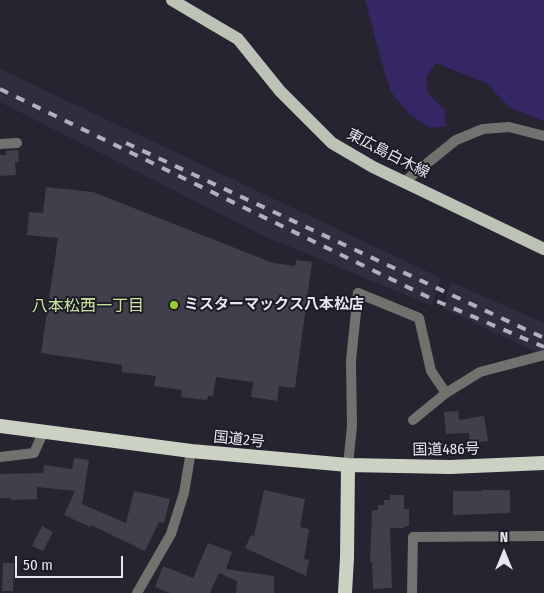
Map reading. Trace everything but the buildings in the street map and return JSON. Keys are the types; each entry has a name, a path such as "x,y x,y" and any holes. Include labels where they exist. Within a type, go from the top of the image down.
{"highway":[{"name":"国道2号","path":"0,426 191,451 348,465"},
{"name":"国道486号","path":"348,465 450,467 544,463"},
{"path":"345,593 348,558 348,465"}],"main road":[{"name":"東広島白木線","path":"172,0 238,39 280,91 332,143 404,182 544,249"}],"street":[{"path":"404,182 456,140 483,128 509,127 544,136"},
{"path":"0,144 17,143"},
{"path":"348,465 352,426 351,360 358,293 418,318 431,372 446,393"},
{"path":"413,420 446,393 480,372 544,355"},
{"path":"0,457 34,453 44,431"},
{"path":"137,593 170,534 184,493 191,451"},
{"path":"412,593 413,536 544,536"}],"shaded area":[{"path":"365,0 544,0 544,121 509,107 486,83 436,63 426,77 428,94 445,110 446,126 430,128 409,114 391,92"},
{"path":"0,69 441,278 432,306 264,236 0,102"},
{"path":"451,282 544,323 544,356 443,308"}],"railway":[{"path":"0,89 432,299 544,347"},
{"path":"126,143 544,338"}],"place":[{"name":"ミスターマックス八本松店","path":"174,305"}],"district":[{"name":"八本松西一丁目","path":"88,307"}]}
